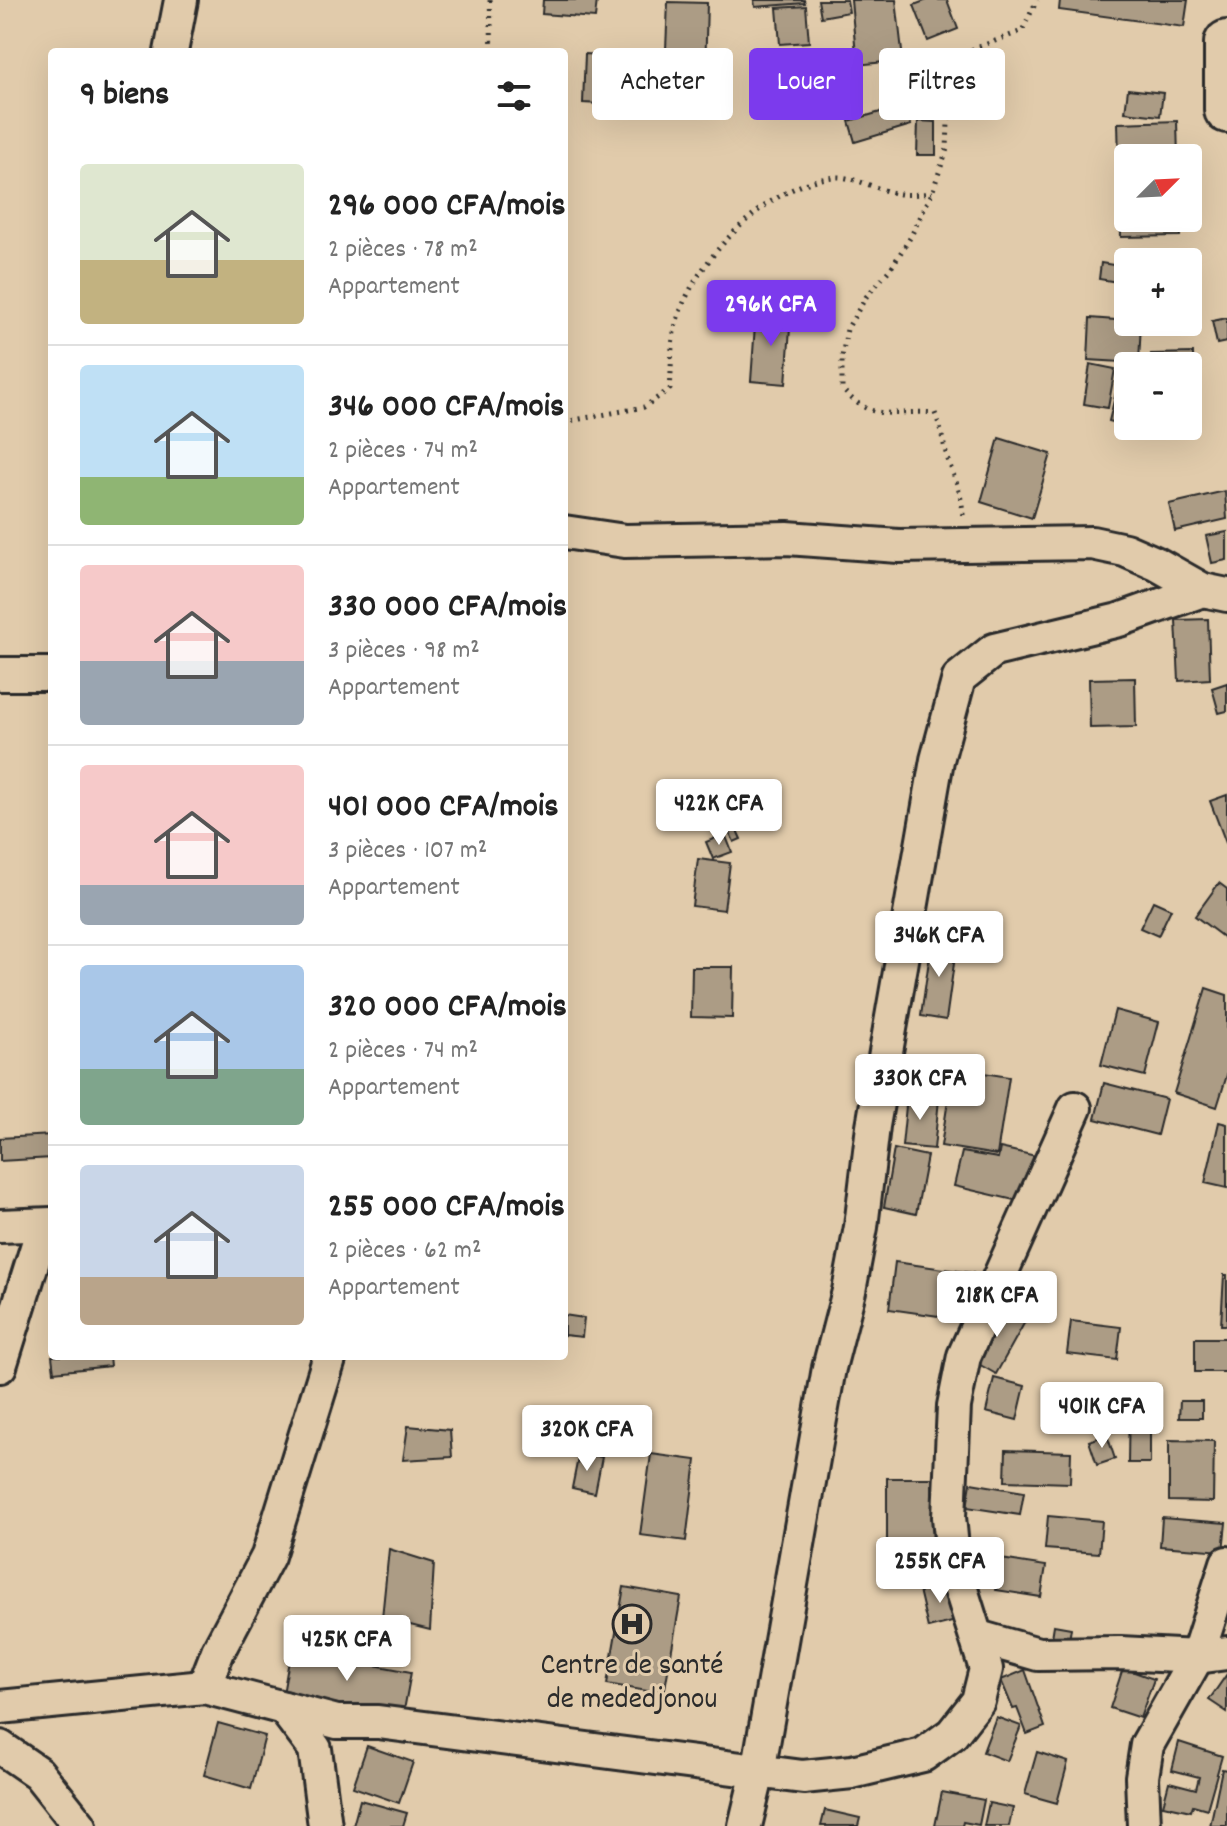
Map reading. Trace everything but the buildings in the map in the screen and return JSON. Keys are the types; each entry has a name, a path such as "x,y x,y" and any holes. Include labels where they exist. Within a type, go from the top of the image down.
{"main road":[{"path":"1227,43 1227,110"}],"street":[{"path":"172,48 181,0"},
{"path":"568,533 625,541 787,538 899,546 1092,543 1125,550 1215,592"},
{"path":"745,1826 758,1772 829,1368 859,1240 873,1126 937,760 959,678 994,650 1119,620 1215,592"},
{"path":"0,674 48,674"},
{"path":"0,1707 204,1687 337,1722 378,1722 803,1777 852,1772 923,1755 952,1734 978,1701 986,1669 954,1567 950,1529 954,1406 964,1356 1075,1108"},
{"path":"0,1226 48,1225 0,1366"},
{"path":"204,1687 218,1651 268,1556 329,1360"},
{"path":"1144,1826 1142,1777 1147,1745 1212,1655 1227,1563"},
{"path":"978,1637 1038,1654 1212,1655"},
{"path":"284,1708 315,1749 325,1826"},
{"path":"0,1747 38,1773 80,1826"}],"path":[{"path":"490,0 492,48"},
{"path":"963,544 960,490 946,455 943,430 935,413 914,411 882,415 855,402 842,389 842,357 847,329 866,297 891,268 910,238 932,193 947,149 950,71 965,52 1022,31 1037,0"},
{"path":"568,421 644,407 670,389 674,329 689,295 718,245 762,208 795,187 838,177 900,195 932,193"}],"place":[{"name":"Centre de santé de mededjonou","path":"632,1624"}]}
